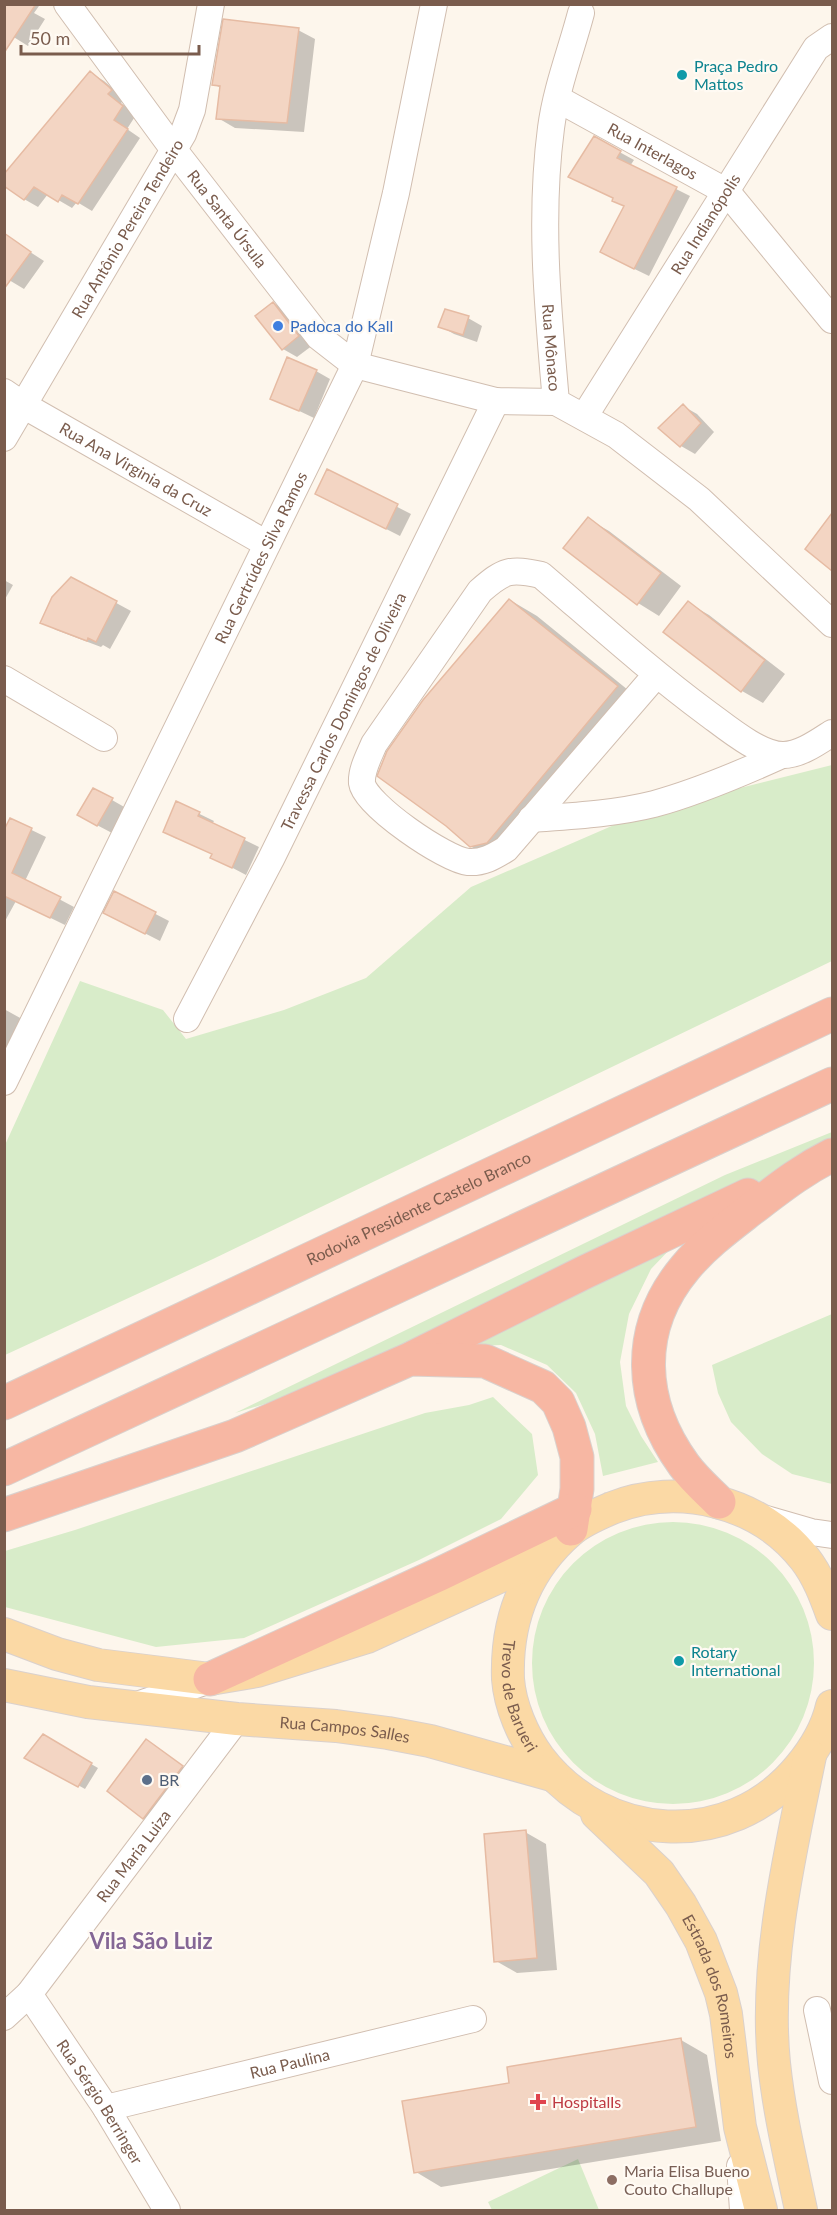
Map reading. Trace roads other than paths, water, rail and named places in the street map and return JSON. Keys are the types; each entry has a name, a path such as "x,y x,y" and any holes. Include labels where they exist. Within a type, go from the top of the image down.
{"highway":[{"name":"Rodovia Presidente Castelo Branco","path":"4,1403 832,1014"},
{"path":"4,1469 832,1084"},
{"path":"4,1515 235,1436 410,1359 585,1272 819,1162"},
{"path":"719,1502 685,1467 663,1433 649,1388 647,1348 660,1307 684,1269 724,1230 819,1162"},
{"path":"210,1679 440,1574 573,1519 577,1457 569,1427 558,1402 543,1387 485,1361 410,1359"}],"main road":[{"name":"Trevo de Barueri","path":"832,1614 822,1587 805,1559 781,1535 753,1516 719,1502 689,1496 659,1496 629,1502 573,1519 526,1586 515,1612 508,1647 508,1682 516,1716 531,1748 552,1775 583,1801 612,1815 642,1824 674,1827 706,1823 736,1814 765,1799 790,1779 810,1755 832,1712"},
{"name":"Rua Campos Salles","path":"4,1634 57,1654 98,1665 210,1679 257,1671 367,1637 545,1556"},
{"name":"Rua Campos Salles","path":"4,1685 88,1702 237,1719 336,1726 399,1735 469,1751 552,1775"},
{"path":"801,2211 774,2061 773,2017 774,1974 786,1876 810,1755"},
{"name":"Estrada dos Romeiros","path":"583,1801 659,1873 681,1905 701,1941 721,1993 726,2014 740,2127 761,2211"}],"street":[{"name":"Rua Santa Úrsula","path":"67,4 174,150 319,337 355,365"},
{"name":"Rua Antônio Pereira Tendeiro","path":"4,438 14,399 174,150 192,110 211,4"},
{"name":"Rua Gertrúdes Silva Ramos","path":"4,1082 355,365 396,194 434,4"},
{"name":"Rua Mônaco","path":"581,13 551,127 546,185 546,296 556,402 616,435 699,499 832,624"},
{"name":"Rua Indianópolis","path":"584,417 816,48 832,37"},
{"name":"Rua Interlagos","path":"558,99 727,192 832,320"},
{"path":"355,365 496,401 556,402"},
{"name":"Rua Ana Virginia da Cruz","path":"14,399 267,544"},
{"name":"Travessa Carlos Domingos de Oliveira","path":"187,1019 271,859 496,401"},
{"path":"656,675 506,849 486,861 465,862 431,846 378,807 362,786 363,771 374,744 480,591 499,575 520,570 542,575 656,675 729,729 763,750 782,755"},
{"path":"4,679 104,738"},
{"path":"531,819 591,815 652,804 693,792 782,755 804,750 832,733"},
{"path":"753,1516 811,1532 832,1535"},
{"name":"Rua Campos Salles","path":"133,1706 210,1679"},
{"name":"Rua Maria Luiza","path":"4,2017 29,1994 237,1719"},
{"name":"Rua Sérgio Berringer","path":"29,1994 106,2108 167,2211"},
{"path":"817,2010 832,2080"},
{"name":"Rua Paulina","path":"106,2108 473,2019"},
{"path":"740,2127 743,2211"}],"place":[{"name":"Praça Pedro Mattos","path":"682,75"},
{"name":"Padoca do Kall","path":"278,326"},
{"name":"Rotary International","path":"679,1661"},
{"name":"BR","path":"147,1780"},
{"name":"HospitalIs","path":"538,2102"},
{"name":"Maria Elisa Bueno Couto Challupe","path":"612,2180"}],"district":[{"name":"Vila São Luiz","path":"151,1941"}]}
